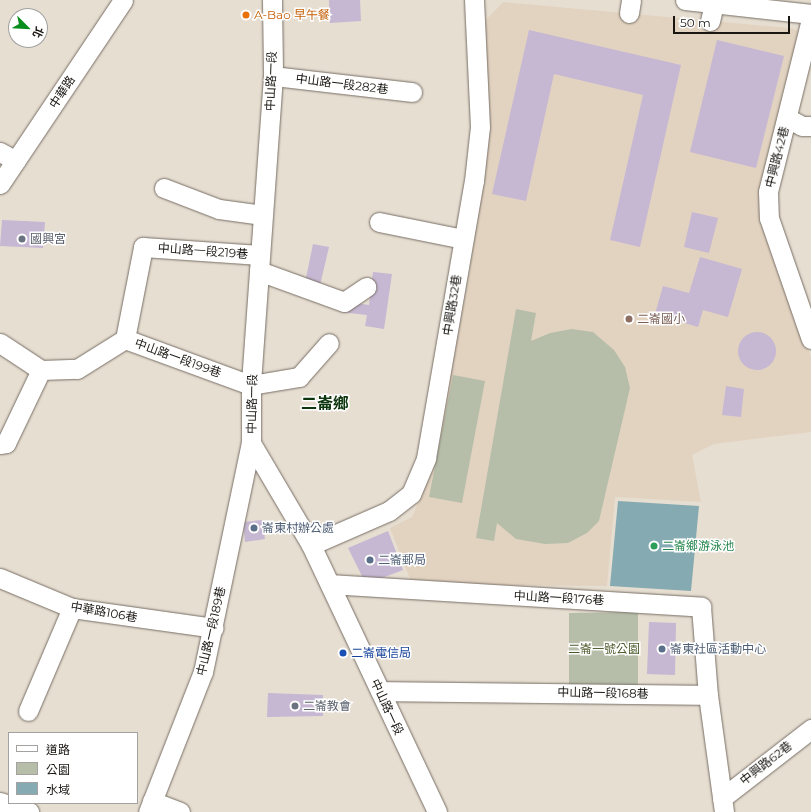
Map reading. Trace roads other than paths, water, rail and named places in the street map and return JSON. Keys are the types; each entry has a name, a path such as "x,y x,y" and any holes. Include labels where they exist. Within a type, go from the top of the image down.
{"street":[{"name":"中華路","path":"0,184 122,0"},
{"name":"中山路一段","path":"272,0 273,76 251,385 251,443 311,545 437,812"},
{"name":"中興路32巷","path":"311,545 390,511 411,494 426,458 462,239 474,181 480,127 474,0"},
{"path":"685,0 712,12 811,14"},
{"name":"中興路42巷","path":"811,19 768,192 769,218 811,339"},
{"name":"中山路一段282巷","path":"273,76 412,92"},
{"path":"787,118 802,126 811,126"},
{"path":"0,152 16,161"},
{"path":"164,188 219,209 263,215"},
{"path":"380,222 462,239"},
{"name":"中山路一段219巷","path":"125,339 143,247 260,263"},
{"path":"260,263 344,302 366,287"},
{"name":"中山路一段199巷","path":"41,370 77,369 125,339 251,385"},
{"path":"0,343 41,370 6,443 0,444"},
{"path":"251,385 299,377 329,343"},
{"name":"中山路一段189巷","path":"150,807 203,672 214,628 251,443"},
{"name":"中華路106巷","path":"0,578 72,608 214,628"},
{"name":"中山路一段176巷","path":"330,584 701,607 708,694"},
{"path":"28,711 72,608"},
{"name":"中山路一段168巷","path":"380,691 708,694"},
{"path":"708,694 723,805"},
{"name":"中興路62巷","path":"723,805 811,729"},
{"path":"0,802 29,812"},
{"path":"150,807 180,812"}],"water":[{"name":"二崙鄉游泳池","path":"618,501 699,506 691,591 610,586"}],"place":[{"name":"A-Bao 早午餐","path":"246,15"},
{"name":"國興宮","path":"22,239"},
{"name":"二崙國小","path":"629,319"},
{"name":"崙東村辦公處","path":"254,528"},
{"name":"二崙鄉游泳池","path":"654,546"},
{"name":"二崙郵局","path":"370,560"},
{"name":"崙東社區活動中心","path":"662,649"},
{"name":"二崙電信局","path":"343,653"},
{"name":"二崙教會","path":"295,706"}],"district":[{"name":"二崙鄉","path":"325,404"}],"park label":[{"name":"二崙一號公園","path":"604,649"}]}
